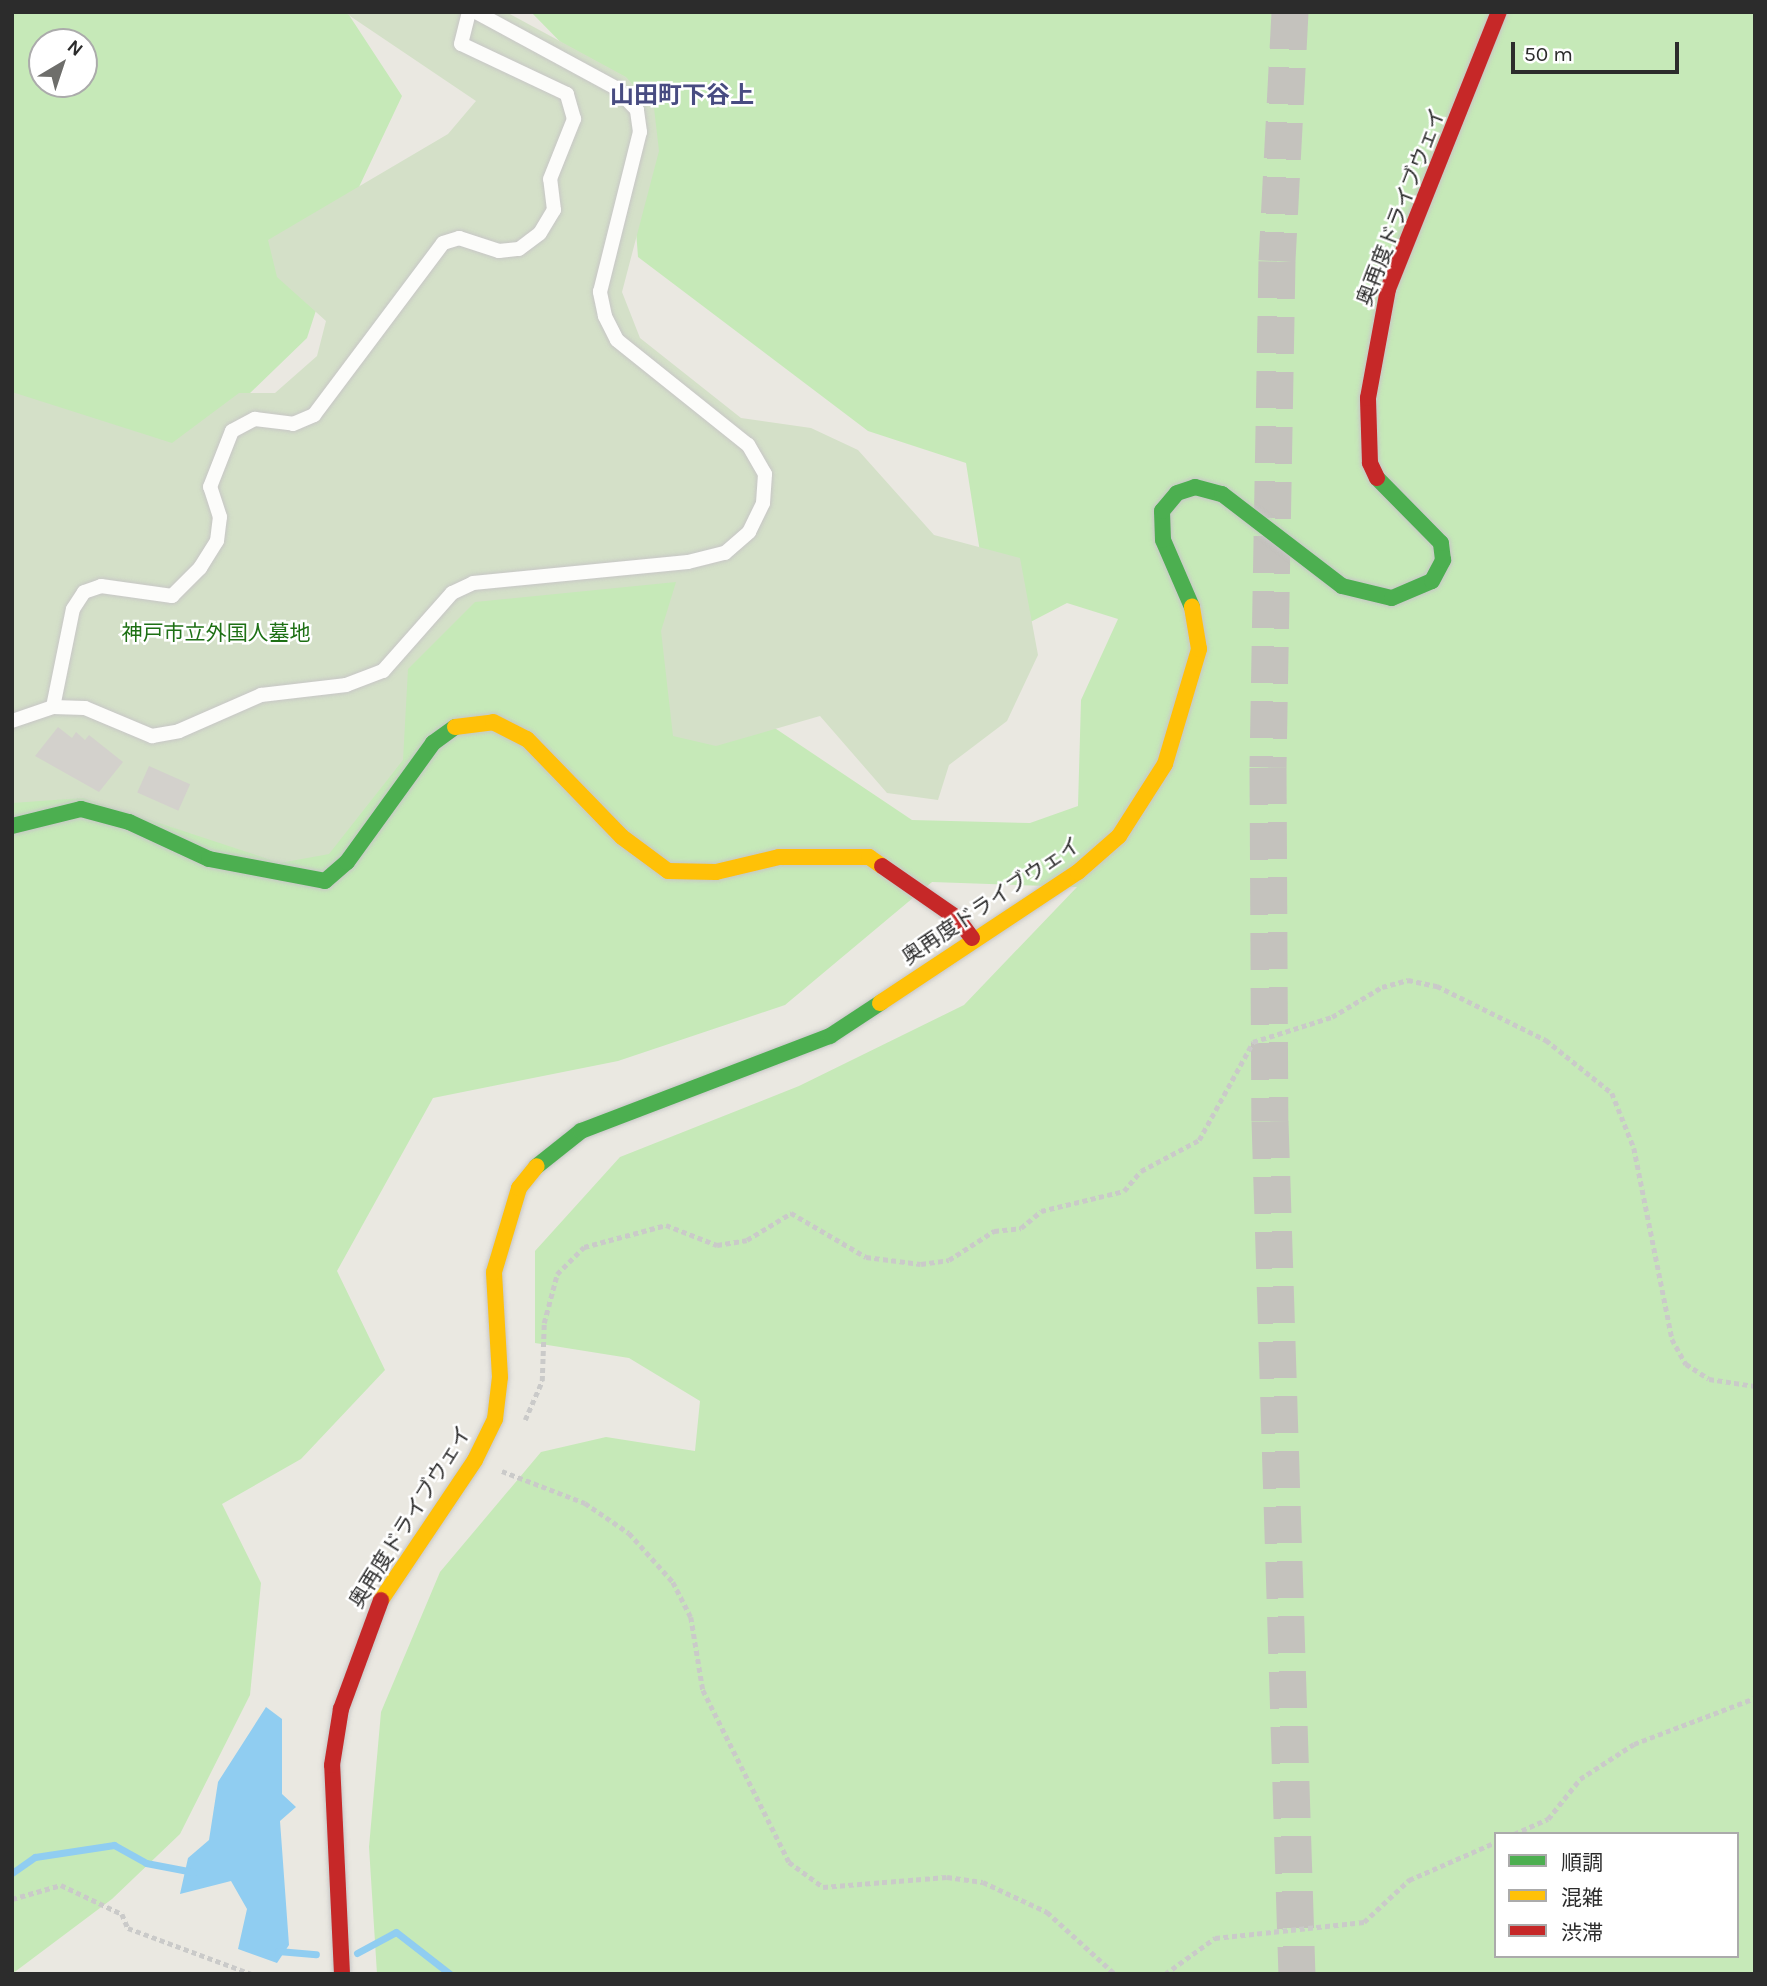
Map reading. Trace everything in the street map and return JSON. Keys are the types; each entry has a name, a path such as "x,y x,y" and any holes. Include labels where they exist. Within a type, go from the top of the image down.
{"street":[{"name":"奥再度ドライブウェイ","path":"342,1974 332,1765 341,1709 370,1616 475,1460 495,1419 500,1377 494,1272 505,1220 541,1161 581,1131 640,1105 830,1036 972,938 1078,872 1119,836 1165,764 1199,649 1195,613 1163,540 1162,511 1177,493 1195,487 1222,494 1342,586 1392,597 1432,581 1443,559 1441,543 1429,524 1381,488 1370,463 1368,398 1388,289 1499,12"},
{"path":"12,826 22,818 81,809 129,822 209,859 325,881 347,862 433,743 459,724 493,722 527,740 622,837 668,871 716,872 779,857 869,857 957,918 972,938"}],"lane":[{"path":"53,707 73,609 84,592 101,586 172,596 200,568 217,541 220,517 210,487 232,431 255,419 293,424 314,415 443,243 459,238 499,251 519,249 540,233 554,210 550,179 574,119 567,94 461,44 469,12"},
{"path":"12,722 53,707 85,708 152,736 179,731 261,695 346,685 383,671 452,593 473,583 688,562 725,553 749,532 763,503 765,474 748,445 617,340 606,316 600,292 640,132 637,110 616,88 476,12"}],"path":[{"path":"521,1432 542,1381 544,1323 557,1274 584,1247 666,1224 717,1245 747,1240 791,1213 866,1257 921,1264 949,1260 995,1231 1021,1228 1041,1211 1124,1191 1141,1171 1199,1140 1254,1042 1332,1017 1382,987 1408,980 1437,986 1546,1040 1612,1093 1634,1148 1672,1339 1686,1364 1709,1379 1755,1386"},
{"path":"475,1460 585,1503 629,1533 673,1582 691,1617 703,1690 789,1862 823,1887 947,1877 983,1882 1047,1912 1115,1974"},
{"path":"502,1471 506,1462"},
{"path":"1519,1832 1548,1819 1580,1779 1634,1744 1755,1698"},
{"path":"1165,1974 1214,1938 1364,1922 1409,1880 1494,1843"},
{"path":"12,1899 61,1885 122,1914 128,1928 252,1974"}],"green space":[{"path":"12,12 347,12 402,96 350,206 307,338 164,476 718,575 727,696 912,820 1030,823 1078,806 1081,700 1118,619 1067,603 994,641 966,463 868,431 638,257 627,110 531,12 1755,12 1755,1974 377,1974 369,1847 381,1712 440,1572 541,1452 606,1437 695,1451 700,1401 629,1358 535,1343 535,1251 620,1157 799,1086 964,1005 1077,887 932,882 785,1005 618,1061 433,1098 337,1271 385,1370 301,1459 222,1504 261,1583 250,1695 180,1834 112,1899 12,1974"},
{"name":"神戸市立外国人墓地","path":"344,12 506,12 626,77 654,108 659,151 622,292 640,338 741,418 811,428 858,450 934,535 1020,558 1038,655 1007,721 949,765 938,800 887,793 820,716 716,746 673,736 661,631 676,582 475,602 408,669 403,760 329,854 280,863 83,798 12,803 12,392 172,443 239,393 275,393 317,356 326,321 277,277 268,240 448,134 476,101"}],"water":[{"path":"266,1707 282,1719 282,1794 296,1807 280,1821 289,1945 277,1963 238,1949 247,1909 231,1881 180,1894 188,1858 209,1840 218,1782"}],"building":[{"path":"58,727 72,738 76,732 85,740 89,735 123,762 99,792 35,756"},
{"path":"149,766 190,784 178,811 137,792"}],"waterway":[{"path":"12,1873 35,1857 114,1845 146,1863 193,1872"},
{"path":"357,1953 396,1932 450,1974"},
{"path":"278,1951 316,1954"}],"tunnel":[{"path":"1290,12 1277,261 1268,767 1270,1121 1297,1974"}],"traffic: fast":[{"path":"1192,607 1163,540 1162,511 1177,493 1195,487 1222,494 1342,586 1392,598 1432,581 1443,560 1441,543 1377,478"},
{"path":"12,826 81,809 129,822 209,859 325,881 347,862 433,743 455,727"},
{"path":"537,1166 581,1131 830,1036 880,1003"}],"traffic: slow":[{"path":"880,1003 1078,872 1119,836 1165,764 1199,649 1192,607"},
{"path":"455,727 493,722 527,739 622,837 668,871 716,872 779,857 869,857 882,866"},
{"path":"381,1600 475,1460 495,1419 500,1377 494,1272 519,1188 537,1166"}],"traffic: jam":[{"path":"1377,478 1370,463 1368,398 1388,289 1499,12"},
{"path":"882,866 957,918 972,938"},
{"path":"342,1974 332,1765 341,1709 381,1600"}],"district":[{"name":"山田町下谷上","path":"682,96"}]}
